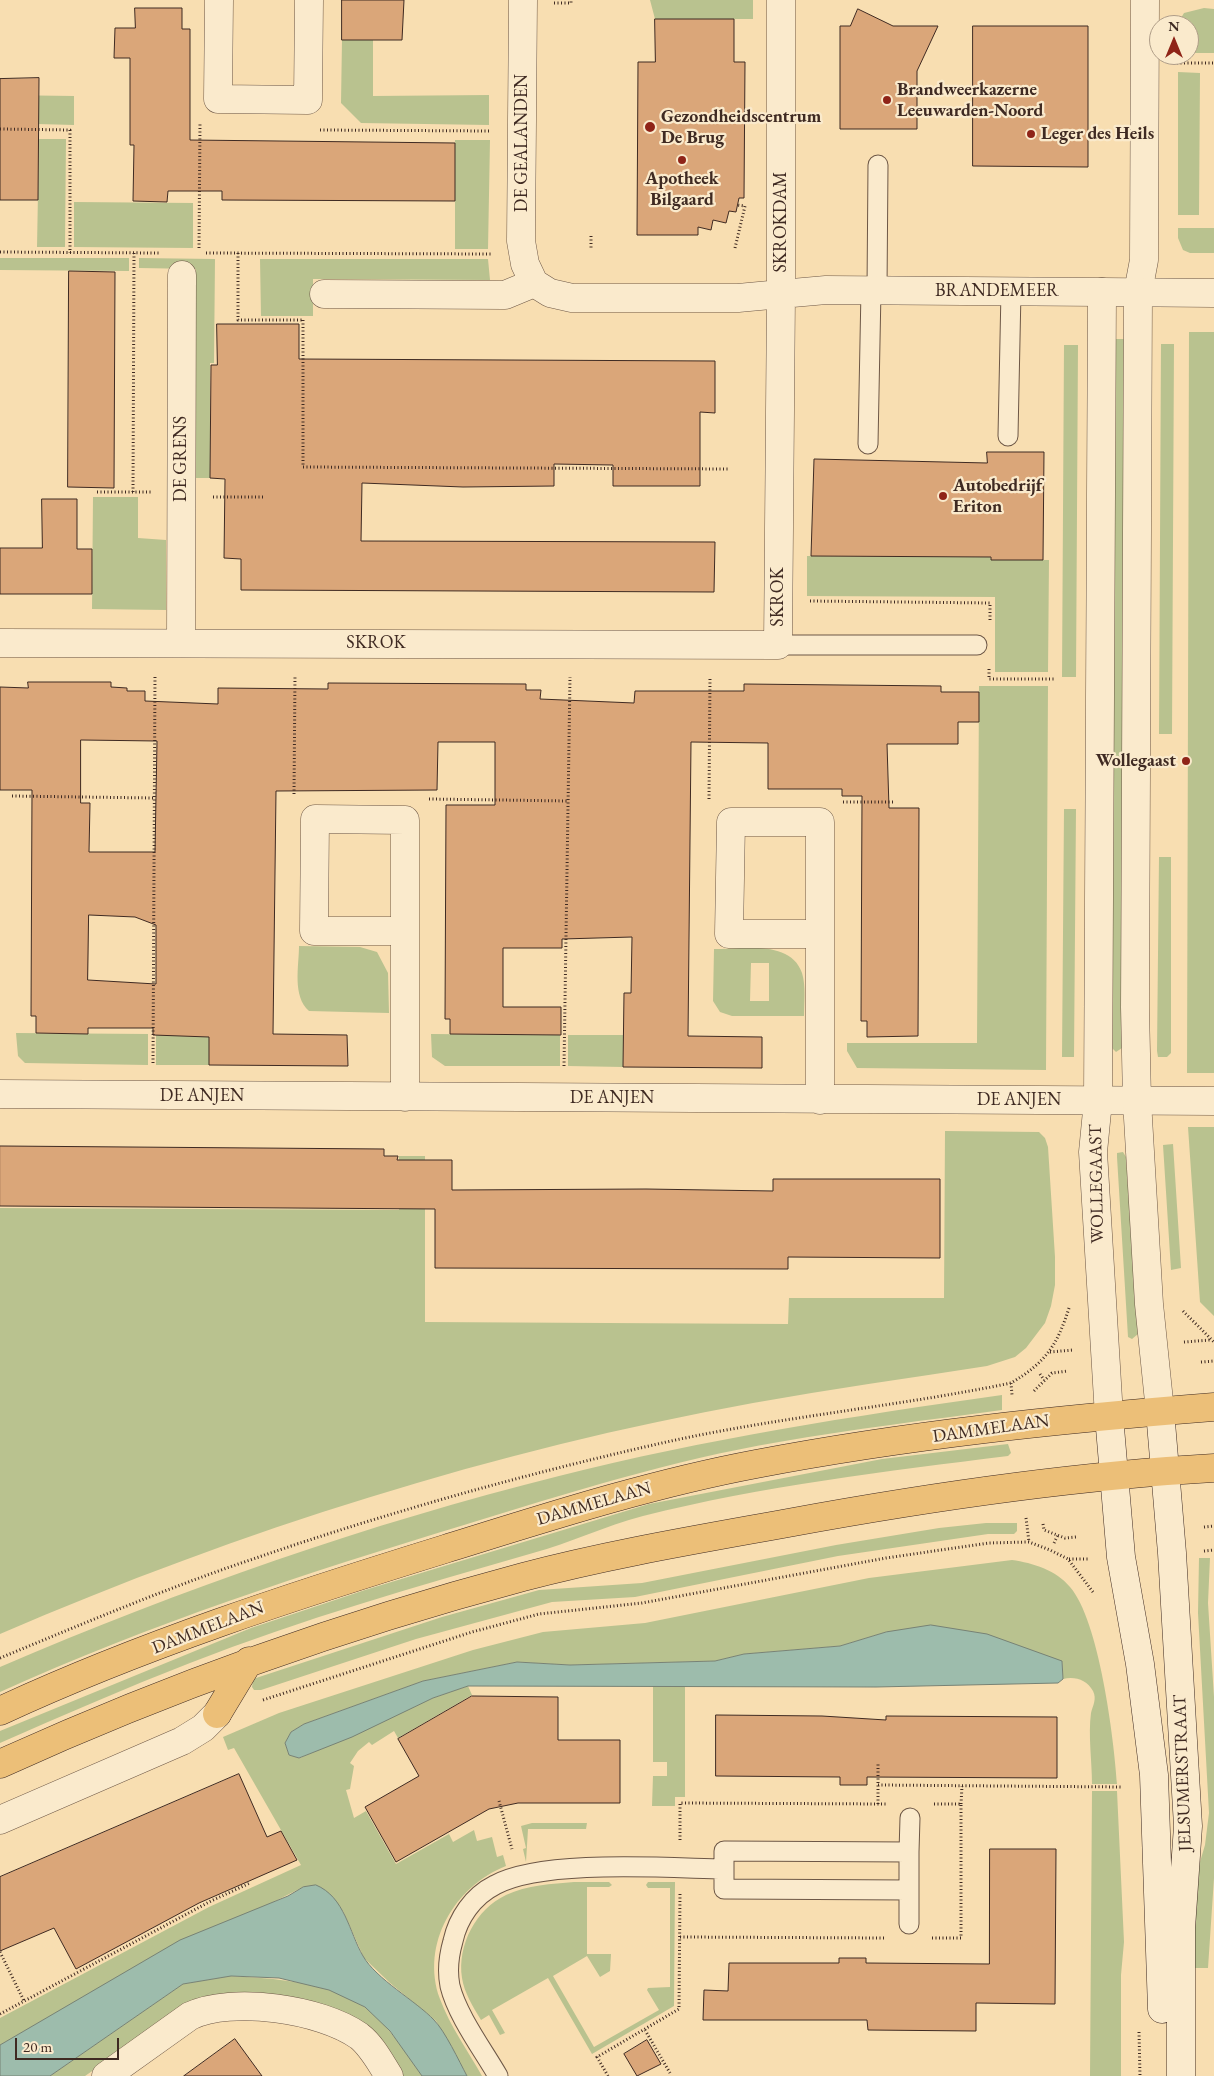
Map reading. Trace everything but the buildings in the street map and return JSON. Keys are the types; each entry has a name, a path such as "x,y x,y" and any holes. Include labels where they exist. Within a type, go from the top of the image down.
{"main road":[{"name":"DAMMELAAN","path":"0,1711 84,1675 266,1606 615,1496 776,1461 1016,1424 1214,1407"},
{"path":"0,1764 78,1728 249,1661 363,1623 524,1576 659,1546 867,1508 1114,1475 1214,1468"},
{"path":"217,1714 249,1661"}],"street":[{"path":"219,0 218,99 308,100 310,0"},
{"name":"DE GEALANDEN","path":"523,0 521,240 525,264 534,283"},
{"name":"SKROKDAM","path":"781,0 781,294"},
{"path":"1145,0 1144,260 1138,292 1135,1007 1137,1101 1149,1304 1160,1411"},
{"name":"DE GRENS","path":"181,642 182,275"},
{"path":"324,294 505,295 534,283 550,293 572,298 738,298 781,294"},
{"name":"BRANDEMEER","path":"781,294 826,290 1214,293"},
{"name":"WOLLEGAAST","path":"1102,292 1098,1101 1093,1152 1114,1475"},
{"name":"SKROK","path":"0,643 778,645 781,294"},
{"path":"405,931 314,931 315,819 405,820 405,931 405,1097"},
{"path":"820,934 730,934 730,822 820,822 820,934 820,1100"},
{"name":"DE ANJEN","path":"0,1094 1214,1101"},
{"name":"JELSUMERSTRAAT","path":"1160,1411 1188,1826 1181,1928 1181,2076"},
{"name":"JELSUMERSTRAAT","path":"1114,1475 1121,1557 1140,1664 1154,1775 1163,2034 1162,2076"},
{"path":"0,1820 182,1741 203,1728 217,1714"},
{"path":"106,2076 190,2016 203,2010 218,2007 266,2006 287,2009 344,2027 360,2037 374,2052 389,2076"}],"lane":[{"path":"868,444 878,165"},
{"path":"1008,436 1010,291"},
{"path":"778,645 977,645"},
{"path":"909,1924 910,1818"},
{"path":"909,1852 724,1851 724,1889 909,1890"},
{"path":"498,2076 455,2000 448,1972 450,1952 461,1919 480,1895 495,1885 520,1876 577,1869 724,1869"}],"path":[{"path":"1145,63 1214,63"},
{"path":"218,99 200,115 199,253 497,254"},
{"path":"0,129 70,130 70,253"},
{"path":"200,130 209,130"},
{"path":"317,130 522,131"},
{"path":"735,248 745,206 738,205"},
{"path":"591,236 591,249"},
{"path":"0,252 162,253"},
{"path":"134,253 134,492"},
{"path":"238,253 238,320 310,320"},
{"path":"303,320 302,467 730,468"},
{"path":"97,492 265,497"},
{"path":"802,601 990,603 990,628"},
{"path":"989,662 989,679 1056,679"},
{"path":"152,1073 155,674"},
{"path":"294,796 295,675"},
{"path":"564,1075 570,676"},
{"path":"709,800 710,678"},
{"path":"12,796 154,798"},
{"path":"427,799 568,801"},
{"path":"843,802 895,802"},
{"path":"1010,1383 1030,1372 1050,1352"},
{"path":"1202,1362 1214,1361"},
{"path":"1028,1396 1052,1373 1068,1371"},
{"path":"1040,1374 1044,1380"},
{"path":"1043,1524 1044,1530 1058,1535 1076,1537"},
{"path":"1204,1527 1214,1526"},
{"path":"1054,1544 1058,1535"},
{"path":"217,1714 472,1632 539,1614 642,1604 727,1586 921,1553 989,1544 1029,1542"},
{"path":"878,1762 878,1804"},
{"path":"878,1785 1130,1787"},
{"path":"961,1804 962,1786"},
{"path":"499,1802 520,1876"},
{"path":"608,2076 597,2057 679,2009 680,1868"},
{"path":"0,2014 211,1901 250,1884"},
{"path":"0,1952 24,2001"},
{"path":"645,2030 670,2073"}],"green space":[{"path":"650,0 753,0 753,19 655,19"},
{"path":"1204,8 1214,9 1214,53 1199,53 1199,15 1183,15 1184,13"},
{"path":"342,40 373,40 373,96 489,95 489,125 361,123 341,103"},
{"path":"1178,72 1200,73 1199,215 1178,215"},
{"path":"0,95 74,96 74,125 0,123"},
{"path":"39,139 66,139 65,247 37,247"},
{"path":"455,140 490,140 488,249 455,249"},
{"path":"74,202 193,203 193,248 74,247"},
{"path":"1178,228 1214,228 1214,253 1190,253 1183,250 1178,238"},
{"path":"0,258 129,258 129,271 0,270"},
{"path":"139,258 215,259 214,363 210,363 210,478 195,478 196,269 139,268"},
{"path":"260,259 488,259 490,280 313,279 313,316 261,316"},
{"path":"1189,332 1214,332 1214,1073 1187,1073"},
{"path":"1116,339 1124,339 1125,350 1122,1048 1116,1052 1112,1048 1111,1026"},
{"path":"1161,344 1174,344 1172,734 1159,734"},
{"path":"1064,345 1078,345 1076,677 1062,677"},
{"path":"93,497 138,497 138,538 166,540 166,610 92,609"},
{"path":"807,556 990,557 991,560 1049,560 1048,672 995,672 995,597 807,596"},
{"path":"979,686 1048,686 1046,1070 857,1068 847,1051 847,1043 977,1043"},
{"path":"1064,809 1076,809 1074,1057 1062,1057"},
{"path":"1159,857 1171,857 1171,1053 1167,1057 1158,1057 1157,1051"},
{"path":"299,946 360,947 377,952 388,973 389,1013 309,1011 300,997 298,989"},
{"path":"764,948 776,950 796,962 802,973 804,1016 732,1016 720,1012 713,1001 714,949","holes":["751,963 769,963 769,1001 750,1001"]},
{"path":"16,1033 148,1034 148,1065 25,1063 18,1056"},
{"path":"156,1034 209,1034 209,1065 156,1065"},
{"path":"431,1034 560,1035 560,1066 445,1066 432,1057"},
{"path":"568,1035 623,1035 623,1067 568,1066"},
{"path":"1188,1127 1214,1127 1214,1316 1200,1302"},
{"path":"945,1131 1039,1132 1045,1138 1048,1147 1055,1285 1045,1323 1026,1348 1015,1357 987,1366 841,1388 656,1422 464,1469 370,1497 183,1561 91,1596 0,1634 0,1208 399,1210 399,1156 425,1156 425,1322 788,1324 789,1298 944,1298"},
{"path":"1173,1144 1181,1268 1171,1270 1163,1145"},
{"path":"1123,1152 1126,1157 1138,1334 1132,1339 1128,1337 1117,1157 1117,1153"},
{"path":"1002,1395 1002,1410 835,1433 739,1449 581,1489 405,1543 229,1601 114,1644 0,1692 0,1667 68,1638 276,1560 416,1515 559,1476 669,1451 835,1420"},
{"path":"1008,1444 1011,1453 1008,1456 779,1488 688,1505 629,1520 547,1549 403,1591 232,1647 142,1682 0,1743 0,1731 251,1628 365,1590 649,1504 882,1459"},
{"path":"986,1523 1017,1523 1017,1531 1014,1534 988,1534 838,1556 635,1597 552,1602 416,1639 261,1690 254,1690 252,1687 253,1680 256,1678 442,1617 539,1590 642,1583 836,1545 939,1528"},
{"path":"1199,1558 1210,1558 1208,1603 1214,1697 1214,1878 1208,1968 1189,1968 1197,1872 1205,1845 1209,1813 1198,1613"},
{"path":"1012,1560 1036,1565 1058,1576 1070,1587 1080,1603 1097,1652 1103,1681 1117,1784 1092,1784 1090,1730 1091,1713 1095,1699 1094,1694 1087,1684 1080,1680 1072,1678 1063,1679 1062,1661 886,1632 840,1646 744,1654 715,1661 570,1665 517,1662 423,1681 304,1724 291,1732 285,1743 289,1755 300,1758 433,1698 468,1686 472,1695 398,1738 394,1731 372,1745 369,1742 358,1751 350,1763 354,1766 350,1789 346,1790 354,1818 366,1811 396,1864 449,1834 453,1842 474,1830 477,1841 492,1837 497,1857 503,1855 506,1866 488,1875 471,1887 457,1902 446,1919 439,1938 435,1958 435,1978 440,1999 454,2029 482,2076 467,2076 436,2021 390,1983 364,1958 343,1911 303,1887 77,2002 0,2045 0,2018 209,1907 301,1865 234,1748 228,1750 223,1737 279,1713 473,1650 543,1632 645,1623 869,1578"},
{"path":"653,1686 685,1686 685,1797 675,1797 675,1806 652,1806 653,1776 667,1776 667,1762 653,1762"},
{"path":"1092,1791 1117,1791 1124,1942 1121,1975 1121,2076 1090,2076"},
{"path":"532,1823 587,1823 586,1829 528,1829 526,1862 523,1849 526,1848 521,1826"},
{"path":"574,1882 609,1882 612,1885 609,1887 587,1887 587,1954 611,1954 610,1971 600,1977 587,1956 553,1976 594,2047 659,2010 647,1990 648,1988 670,1987 670,1888 648,1888 646,1885 648,1882 675,1882 674,2006 592,2054 548,1978 492,2010 505,2033 500,2035 489,2015 481,2020 467,1994 462,1978 463,1953 471,1929 486,1909 495,1901 522,1889"},
{"path":"230,1976 301,1983 337,1992 352,1999 375,2015 397,2040 422,2076 401,2076 380,2043 190,2003 85,2076 50,2076 183,1984"}],"shaded area":[{"path":"931,1625 987,1634 1062,1661 1063,1679 1058,1683 876,1687 468,1686 433,1698 352,1737 299,1758 289,1755 285,1743 291,1732 304,1724 423,1681 517,1662 570,1665 715,1661 744,1654 840,1646 886,1632"},
{"path":"316,1885 334,1898 340,1906 358,1947 369,1965 434,2020 443,2031 467,2076 422,2076 390,2031 365,2007 329,1990 279,1978 231,1976 183,1984 50,2076 0,2076 0,2045 180,1940 288,1896 303,1887"}],"place":[{"name":"Brandweerkazerne Leeuwarden-Noord","path":"887,100"},
{"name":"Gezondheidscentrum De Brug","path":"650,127"},
{"name":"Leger des Heils","path":"1031,134"},
{"name":"Apotheek Bilgaard","path":"682,160"},
{"name":"Autobedrijf Eriton","path":"943,496"},
{"name":"Wollegaast","path":"1186,761"}]}
